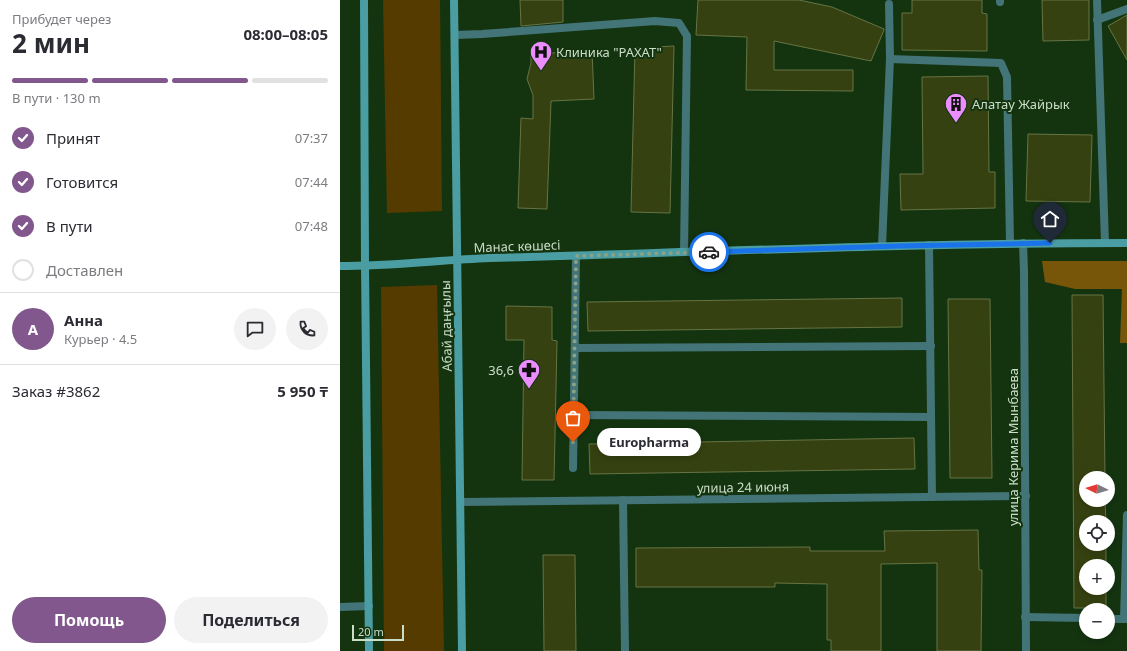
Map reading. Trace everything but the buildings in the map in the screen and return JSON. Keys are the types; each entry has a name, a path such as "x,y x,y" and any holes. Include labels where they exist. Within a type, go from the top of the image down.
{"main road":[{"path":"364,0 369,651"},
{"name":"Абай даңғылы","path":"454,0 462,651"},
{"name":"Манас көшесі","path":"340,266 365,266 487,258 882,246 1010,243 1127,243"}],"street":[{"path":"1097,0 1104,243"},
{"path":"882,246 890,59 889,4"},
{"path":"1097,20 1127,9"},
{"path":"454,35 655,21 679,23 687,36 684,252"},
{"path":"890,59 1001,63 1007,77 1010,243"},
{"name":"улица Керима Мынбаева","path":"1022,243 1024,271 1026,651"},
{"path":"929,245 932,497"},
{"path":"573,468 576,256"},
{"path":"575,348 931,346"},
{"path":"574,415 931,417"},
{"name":"улица 24 июня","path":"461,502 1026,496"},
{"path":"623,500 625,651"},
{"path":"1115,619 1126,619 1127,515"},
{"path":"340,607 369,606"},
{"path":"1025,618 1079,618"}],"shaded area":[{"path":"383,0 440,0 442,211 387,213"},
{"path":"1042,261 1127,261 1127,343 1120,343 1122,289 1075,289 1045,282"},
{"path":"437,285 444,651 384,651 381,287"}],"way so far":[{"path":"573,442 576,256 709,252"}],"place":[{"name":"Клиника \"РАХАТ\"","path":"541,72"},
{"name":"Алатау Жайрык","path":"956,124"},
{"name":"36,6","path":"529,390"},
{"name":"Europharma","path":"573,442"}],"route":[{"path":"709,252 1050,243"}]}
